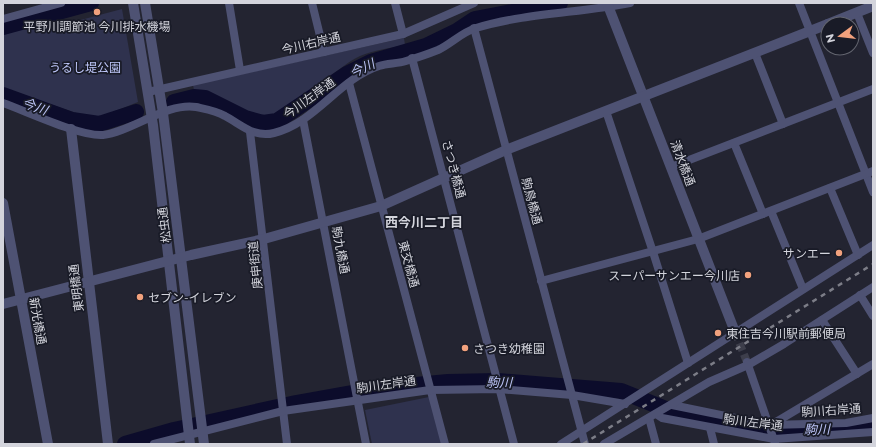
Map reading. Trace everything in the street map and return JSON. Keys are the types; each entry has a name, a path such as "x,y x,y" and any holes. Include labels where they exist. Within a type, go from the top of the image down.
{"street":[{"path":"3,19 61,3"},
{"name":"松虫通","path":"134,3 152,118 190,437"},
{"name":"松虫通","path":"145,3 163,113 204,444"},
{"path":"229,3 240,70"},
{"path":"312,3 324,52"},
{"path":"395,3 403,34"},
{"name":"今川左岸通","path":"3,103 70,129 94,136 113,133 163,113 194,107 224,115 250,132 258,134 272,134 286,129 303,120 349,83 379,66 437,50 474,28 542,14 630,3"},
{"path":"800,3 838,102 869,172 873,192"},
{"name":"今川右岸通","path":"148,92 403,34 470,4"},
{"name":"清水橋通","path":"608,5 735,332"},
{"path":"849,16 873,6"},
{"path":"857,13 873,53"},
{"path":"3,304 180,258 264,239 381,206 506,150 820,27"},
{"name":"駒鳥橋通","path":"474,28 584,444"},
{"path":"755,53 783,124"},
{"name":"さつき橋通","path":"412,58 499,389"},
{"name":"東交橋通","path":"349,83 430,390"},
{"path":"671,167 873,89"},
{"path":"606,111 688,363"},
{"name":"駒九橋通","path":"303,120 357,400"},
{"name":"東明橋通","path":"70,129 108,444"},
{"name":"庚申街道","path":"250,132 264,239 283,411"},
{"path":"734,143 763,214"},
{"path":"541,281 698,239 869,172"},
{"path":"830,188 858,255"},
{"name":"新光橋通","path":"3,203 48,444"},
{"path":"771,211 803,289"},
{"path":"561,444 873,245"},
{"path":"604,444 709,382 747,363 822,320 873,287"},
{"path":"860,295 873,316"},
{"path":"822,320 857,374"},
{"path":"747,363 774,440"},
{"path":"770,426 873,364"},
{"path":"499,389 514,444"},
{"name":"駒川左岸通","path":"154,444 190,437 202,431 283,411 430,390 499,389 571,393 629,402"},
{"path":"430,390 445,444"},
{"path":"357,400 366,444"},
{"name":"駒川右岸通","path":"672,405 770,426 846,423 873,418"},
{"path":"283,411 287,444"},
{"path":"655,415 656,444"},
{"name":"駒川左岸通","path":"655,415 662,418 774,440 873,432"},
{"path":"710,428 714,444"},
{"path":"848,435 851,444"}],"green space":[{"name":"うるし堤公園","path":"122,9 138,102 103,116 85,116 3,88 3,33 36,24 39,31"},
{"path":"404,38 405,45 365,54 349,62 297,102 270,115 258,117 251,116 211,95 194,90 193,85"},
{"path":"429,397 444,444 372,444 365,410"}],"waterway":[{"path":"3,27 91,3"},
{"name":"今川","path":"174,102 194,97 205,98 245,118 263,123 277,121 347,74 371,62 426,46 457,31 475,19 560,3"},
{"name":"今川","path":"3,95 72,120 99,124 136,112"},
{"name":"駒川","path":"125,444 174,430 296,403 374,389 448,382 498,381 621,391 673,412 762,430 849,428 873,425"}],"tunnel":[{"path":"735,332 747,362"}],"railway":[{"path":"583,444 873,264"}],"place":[{"name":"平野川調節池 今川排水機場","path":"97,12"},
{"name":"サンエー","path":"839,253"},
{"name":"スーパーサンエー今川店","path":"748,275"},
{"name":"セブン-イレブン","path":"140,297"},
{"name":"東住吉今川駅前郵便局","path":"718,333"},
{"name":"さつき幼稚園","path":"465,348"}],"district":[{"name":"西今川二丁目","path":"424,222"}]}
